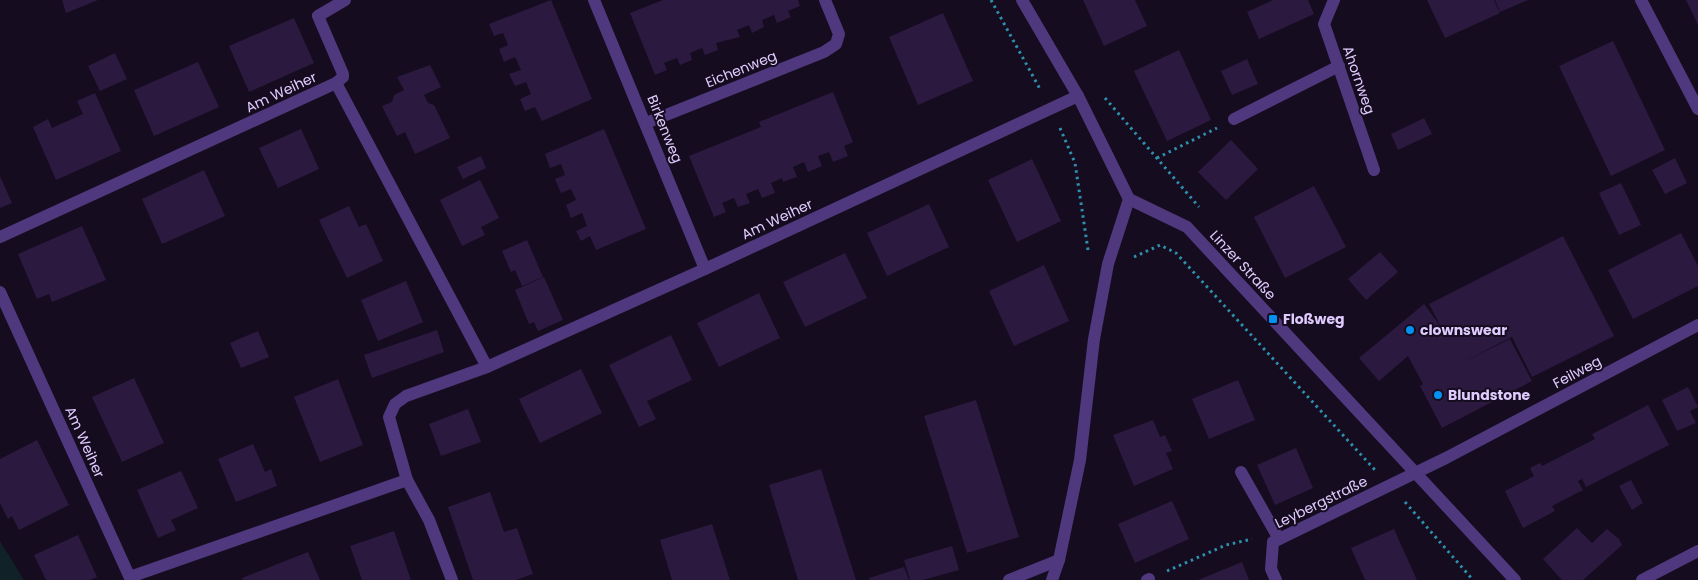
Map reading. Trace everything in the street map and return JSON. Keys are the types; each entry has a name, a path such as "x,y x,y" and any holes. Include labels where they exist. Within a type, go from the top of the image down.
{"street":[{"path":"336,83 343,77 343,74 318,16 345,0"},
{"name":"Birkenweg","path":"594,0 705,269"},
{"name":"Eichenweg","path":"646,123 824,52 836,44 839,34 825,0"},
{"path":"1022,0 1078,96 1129,198 1108,264 1094,339 1080,460 1059,560 1052,580"},
{"name":"Ahornweg","path":"1334,0 1324,24 1374,170"},
{"path":"1641,0 1698,110"},
{"path":"1234,119 1339,66"},
{"name":"Am Weiher","path":"0,237 336,83 487,367"},
{"name":"Am Weiher","path":"452,580 429,520 407,480 389,417 395,404 406,396 487,367 705,269 1078,96"},
{"name":"Linzer Straße","path":"1129,198 1187,227 1515,580"},
{"name":"Am Weiher","path":"0,292 130,579 407,480"},
{"name":"Feilweg","path":"1417,473 1698,325"},
{"path":"1241,472 1276,541"},
{"name":"Leybergstraße","path":"1276,580 1271,569 1276,541 1417,473"},
{"path":"1642,580 1698,552"},
{"path":"1009,580 1059,560"}],"path":[{"path":"991,0 1051,107 1075,163 1089,254 1094,261 1108,264 1129,259 1160,245 1176,253 1389,485 1473,580"},
{"path":"1078,96 1096,88 1200,209"},
{"path":"1157,158 1234,119"},
{"path":"1148,580 1226,544 1250,539 1276,541"}],"shaded area":[{"path":"0,541 24,580 0,580"}],"building":[{"path":"62,0 98,0 66,13"},
{"path":"551,0 592,99 542,121 535,107 525,111 520,99 531,94 526,82 515,86 509,74 521,70 515,57 504,62 499,49 508,45 503,33 494,36 489,24"},
{"path":"663,0 798,0 800,6 788,11 791,17 777,23 774,15 762,20 764,27 752,33 749,25 737,30 740,37 716,43 718,50 705,55 702,48 690,53 692,60 680,65 677,58 664,63 667,70 655,75 630,13"},
{"path":"1083,0 1135,0 1147,26 1104,46"},
{"path":"1273,0 1308,0 1314,14 1259,39 1247,12"},
{"path":"1427,0 1494,0 1500,13 1445,38"},
{"path":"1495,0 1528,0 1500,12"},
{"path":"1686,0 1698,0 1698,25"},
{"path":"943,13 973,81 918,105 889,37"},
{"path":"294,18 314,63 249,92 229,46"},
{"path":"1613,41 1665,150 1611,176 1559,66"},
{"path":"1179,50 1211,120 1167,141 1134,71"},
{"path":"115,53 127,79 100,91 88,66"},
{"path":"1247,59 1258,84 1232,95 1221,71"},
{"path":"198,62 219,107 154,136 134,90"},
{"path":"430,65 441,87 424,95 428,103 434,105 450,138 415,154 405,132 397,136 382,106 392,102 394,95 404,90 397,77"},
{"path":"833,92 853,142 844,146 848,156 833,162 829,152 818,156 822,166 808,172 804,162 793,167 797,177 783,182 782,178 771,183 775,193 762,198 758,189 746,194 750,203 738,207 734,198 722,203 726,212 714,217 689,156 761,127 759,122"},
{"path":"95,93 121,151 56,180 33,127 48,119 52,128 83,114 77,101"},
{"path":"1424,118 1432,134 1398,150 1391,134"},
{"path":"301,129 319,169 278,188 259,148"},
{"path":"604,129 646,229 596,250 590,236 581,241 576,231 587,226 582,213 571,218 566,205 576,200 571,189 561,193 555,179 565,175 561,164 550,168 545,154"},
{"path":"1231,140 1258,169 1226,200 1198,172"},
{"path":"481,156 486,168 463,179 457,167"},
{"path":"1675,158 1687,183 1665,194 1652,170"},
{"path":"1032,159 1061,221 1017,242 988,180"},
{"path":"204,170 225,216 162,244 142,199"},
{"path":"0,176 12,203 0,208"},
{"path":"480,180 499,218 481,227 485,235 462,246 440,200"},
{"path":"1621,183 1641,225 1619,235 1599,193"},
{"path":"1314,186 1346,247 1285,278 1254,217"},
{"path":"929,204 949,247 887,276 867,233"},
{"path":"349,206 359,227 366,224 383,261 347,278 319,220"},
{"path":"82,226 106,280 52,302 49,294 37,299 18,254"},
{"path":"1681,233 1698,266 1698,286 1633,319 1608,270"},
{"path":"1563,236 1614,336 1532,377 1512,337 1459,364 1510,339 1532,381 1442,428 1420,386 1423,384 1408,356 1379,381 1359,358 1424,304 1441,327 1429,304"},
{"path":"527,240 543,277 522,286 515,270 511,272 502,251"},
{"path":"1380,252 1398,272 1366,300 1348,279"},
{"path":"845,253 867,298 805,327 783,282"},
{"path":"1044,265 1069,321 1014,346 989,291"},
{"path":"544,277 563,320 538,331 534,322 529,324 515,290"},
{"path":"406,281 423,322 378,341 361,300"},
{"path":"759,293 780,338 719,367 697,323"},
{"path":"437,330 444,352 372,378 364,355"},
{"path":"258,331 269,357 241,368 230,343"},
{"path":"671,335 692,380 647,401 656,419 639,427 609,365"},
{"path":"581,369 602,413 540,443 519,399"},
{"path":"134,378 164,443 122,462 92,397"},
{"path":"338,379 363,445 320,462 294,397"},
{"path":"1238,380 1255,420 1209,439 1192,399"},
{"path":"1688,387 1698,407 1690,411 1696,423 1677,431 1662,400"},
{"path":"976,400 1019,537 967,553 924,416"},
{"path":"1648,405 1669,445 1586,487 1582,479 1578,481 1583,490 1552,506 1555,511 1523,528 1505,491 1534,476 1530,468 1540,463 1542,466 1595,439 1592,434"},
{"path":"468,409 481,442 441,456 429,424"},
{"path":"1153,420 1160,437 1165,435 1172,451 1166,453 1173,469 1134,486 1113,435"},
{"path":"37,440 69,505 19,530 12,516 8,519 0,503 0,459"},
{"path":"253,444 265,472 271,469 277,486 236,502 218,459"},
{"path":"1296,448 1313,488 1275,505 1257,465"},
{"path":"821,469 856,580 798,580 769,485"},
{"path":"181,471 198,508 171,520 176,530 158,538 137,490"},
{"path":"1631,480 1643,503 1632,510 1619,486"},
{"path":"490,492 504,532 517,528 533,574 516,580 473,580 448,507"},
{"path":"1172,501 1189,539 1135,563 1118,524"},
{"path":"712,524 730,580 672,580 660,540"},
{"path":"1577,528 1592,543 1607,529 1619,539 1622,545 1583,580 1562,580 1543,559"},
{"path":"1394,529 1417,580 1365,580 1351,548"},
{"path":"394,531 411,580 362,580 350,546"},
{"path":"78,535 97,577 90,580 46,580 34,555"},
{"path":"952,546 959,570 923,580 910,580 904,560"},
{"path":"308,552 320,580 243,580 242,578"},
{"path":"1242,562 1249,580 1198,580"},
{"path":"904,567 909,580 869,580 869,578"}],"place":[{"name":"Floßweg","path":"1273,319"},
{"name":"clownswear","path":"1410,330"},
{"name":"Blundstone","path":"1438,395"}]}
